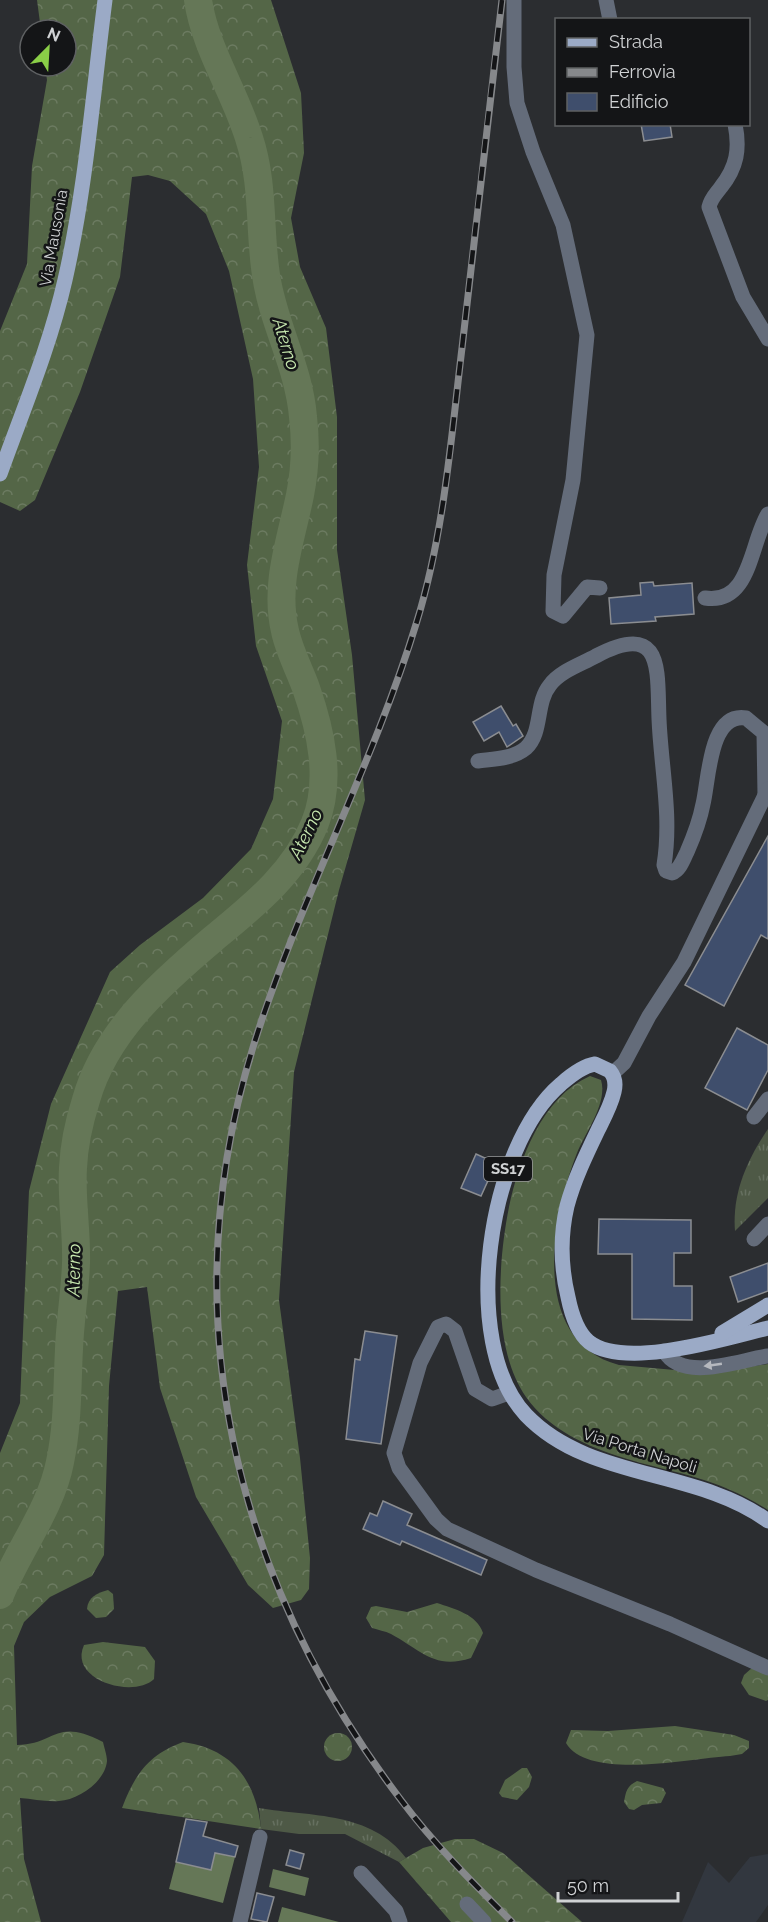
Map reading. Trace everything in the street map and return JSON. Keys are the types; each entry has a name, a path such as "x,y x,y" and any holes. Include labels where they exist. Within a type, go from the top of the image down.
{"main road":[{"name":"Via Mausonia","path":"0,474 40,364 65,281 86,149 105,0"},
{"name":"Via Porta Napoli","path":"612,1074 599,1064 588,1065 549,1094 522,1136 503,1183 490,1246 489,1296 496,1353 510,1393 527,1416 566,1445 598,1459 718,1493 747,1506 768,1521"},
{"path":"612,1074 615,1083 614,1095 578,1175 567,1207 563,1240 566,1288 580,1330 594,1345 628,1353 664,1352 768,1328"},
{"path":"697,1344 727,1330 768,1305"}],"street":[{"path":"514,0 514,67 517,103 533,152 563,225 587,341 573,480 554,575 553,611 563,616 584,589 593,586 600,588"},
{"path":"606,0 609,18"},
{"path":"735,126 738,152 735,166 712,197 709,207 743,297 768,339"},
{"path":"705,598 723,598 738,588 768,514"},
{"path":"478,761 509,756 524,750 532,739 543,699 552,682 622,644 632,642 648,650 657,667 660,746 668,825 664,865 666,871 675,873 687,851 702,808 713,746 724,725 734,718 750,720 764,733 767,792 697,938 642,1027 624,1063 612,1074"},
{"path":"754,1117 768,1099"},
{"path":"754,1239 768,1224"},
{"path":"510,1393 492,1399 477,1392 455,1331 446,1324 438,1327 420,1363 394,1453 399,1468 440,1523 525,1565 670,1624 768,1668"},
{"path":"664,1352 675,1363 694,1368 768,1356"},
{"path":"240,1922 260,1837"},
{"path":"362,1873 396,1911 400,1922"},
{"path":"467,1904 484,1922"}],"shaded area":[{"path":"215,1853 235,1857 223,1903 169,1889 176,1862 211,1870"},
{"path":"768,1854 768,1905 756,1922 682,1922 708,1862 729,1883 750,1857"},
{"path":"273,1869 309,1878 305,1896 269,1887"},
{"path":"282,1907 339,1922 278,1922"}],"green space":[{"path":"37,0 271,0 301,93 304,153 291,218 300,267 326,328 337,417 337,550 352,655 365,800 339,890 294,1072 279,1300 300,1458 310,1558 309,1589 301,1600 273,1608 248,1585 196,1497 160,1388 147,1287 118,1291 109,1386 104,1555 92,1576 50,1597 24,1622 14,1646 17,1745 30,1744 65,1732 75,1732 103,1742 107,1761 96,1783 74,1797 54,1801 20,1798 24,1859 41,1922 0,1922 0,1453 20,1403 29,1191 51,1104 110,972 140,945 203,898 251,849 273,799 282,721 256,646 247,565 259,467 253,379 229,271 206,214 170,181 148,175 132,177 120,277 80,392 35,500 20,511 0,502 0,331 27,264 32,166 47,78 78,78 78,18 39,18"},
{"path":"590,1076 601,1080 601,1098 595,1118 577,1153 560,1211 555,1243 554,1275 559,1305 571,1331 590,1352 619,1365 708,1373 768,1364 768,1510 731,1490 698,1478 610,1454 583,1442 557,1427 535,1408 515,1377 507,1355 501,1305 502,1253 513,1189 526,1150 546,1114 573,1086"},
{"path":"768,1129 768,1198 735,1231 736,1203 742,1177"},
{"path":"108,1590 113,1594 114,1609 106,1617 96,1618 87,1609 89,1601 97,1594"},
{"path":"437,1603 464,1613 476,1621 480,1627 483,1633 471,1658 447,1662 437,1660 391,1634 372,1628 366,1618 371,1607 407,1612"},
{"path":"103,1642 145,1647 155,1661 154,1679 144,1685 132,1687 105,1683 94,1676 85,1668 82,1657 84,1645"},
{"path":"753,1667 768,1670 768,1700 766,1701 749,1695 741,1683 744,1675"},
{"path":"675,1726 734,1735 749,1741 749,1748 742,1754 730,1756 642,1765 596,1761 578,1755 566,1743 571,1730 608,1731"},
{"path":"338,1733 348,1737 352,1747 348,1757 338,1761 328,1757 324,1747 328,1737"},
{"path":"183,1742 216,1752 239,1770 254,1796 261,1829 122,1808 132,1785 144,1767 161,1753"},
{"path":"522,1768 527,1768 532,1777 529,1787 517,1800 502,1797 499,1793 505,1780"},
{"path":"637,1781 663,1788 666,1793 661,1803 642,1805 634,1810 629,1809 624,1802 625,1795 629,1787"},
{"path":"259,1808 319,1815 358,1824 392,1843 406,1858 399,1862 345,1834 299,1834 261,1829"},
{"path":"455,1839 474,1839 503,1853 582,1922 451,1922 399,1862 423,1848"}],"building":[{"path":"641,126 670,126 672,137 644,141"},
{"path":"653,582 654,586 692,583 694,614 655,617 656,621 611,624 609,598 641,595 640,583"},
{"path":"501,706 513,726 516,724 523,736 507,747 499,732 484,741 473,722"},
{"path":"768,836 768,939 761,935 724,1006 685,985"},
{"path":"737,1028 768,1045 768,1070 747,1110 705,1088"},
{"path":"476,1154 496,1163 481,1196 461,1188"},
{"path":"599,1219 691,1220 691,1253 674,1253 674,1286 692,1286 692,1320 632,1319 632,1254 598,1254"},
{"path":"768,1263 768,1291 738,1302 730,1277"},
{"path":"365,1331 397,1336 381,1444 346,1439 355,1359 360,1360"},
{"path":"383,1501 412,1514 407,1525 487,1560 481,1575 402,1541 400,1545 363,1529 370,1513 377,1516"},
{"path":"186,1819 207,1822 203,1836 238,1846 235,1857 215,1853 211,1870 176,1862"},
{"path":"290,1850 304,1854 300,1869 286,1865"},
{"path":"257,1893 274,1897 267,1922 251,1919"}],"waterway":[{"name":"Aterno","path":"0,1595 42,1513 56,1479 63,1448 76,1263 74,1159 81,1117 95,1075 121,1031 155,991 258,901 284,873 307,841 315,823 323,790 324,773 320,738 306,688 289,645 282,614 281,596 285,562 304,466 301,399 269,293 254,155 243,121 207,35 198,0"}],"railway":[{"path":"502,0 450,451 434,554 417,621 399,675 358,781 292,938 254,1044 229,1145 218,1245 219,1343 233,1440 259,1535 295,1626 343,1715 401,1800 440,1848 512,1922"}]}
